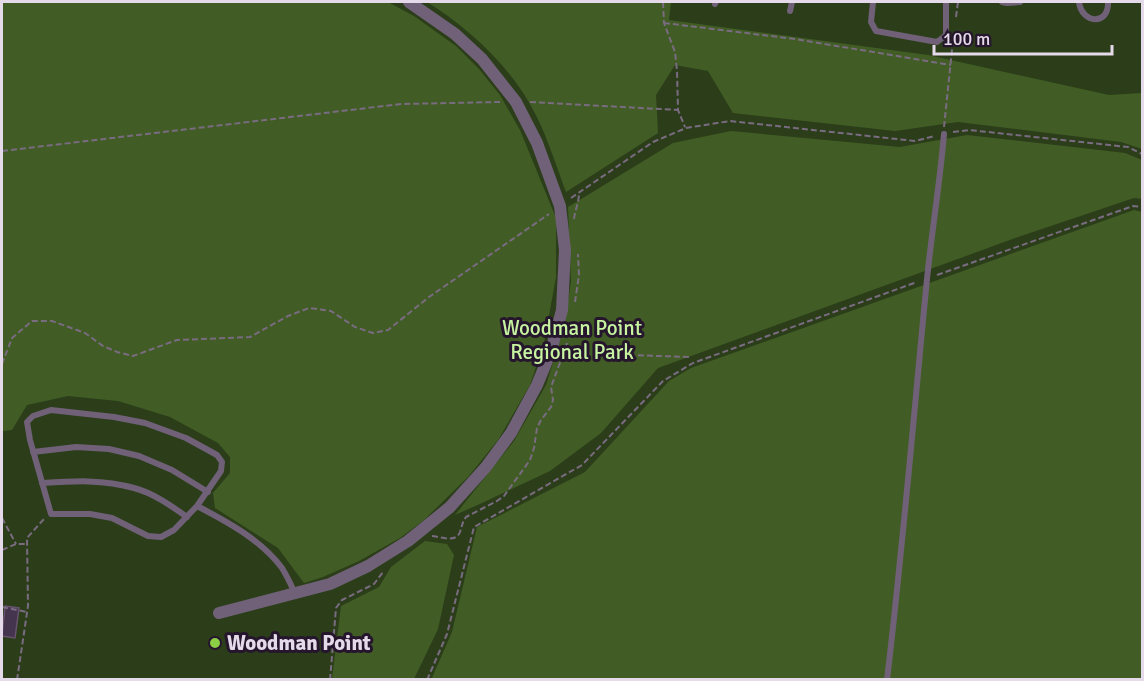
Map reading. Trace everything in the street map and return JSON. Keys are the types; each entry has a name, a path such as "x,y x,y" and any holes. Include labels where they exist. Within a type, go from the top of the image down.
{"street":[{"path":"219,613 330,584 368,566 408,541 450,507 486,467 511,433 537,385 551,349 562,309 566,250 560,206 537,143 516,102 482,59 455,34 409,2"}],"lane":[{"path":"790,11 792,2"},
{"path":"873,2 871,22 876,31 937,42 946,35 946,2"},
{"path":"1002,2 1020,2"},
{"path":"1079,2 1085,16 1092,19 1100,19 1106,13 1108,2"},
{"path":"887,680 918,388 927,279 944,134"},
{"path":"51,410 145,423 186,438 217,455 222,462 221,471 197,506 174,530 161,537 148,536 112,518 90,514 51,514 42,483 27,422 33,416 51,410"},
{"path":"33,452 76,447 109,449 139,456 172,470 208,492"},
{"path":"42,483 97,481 136,488 165,502 187,517"},
{"path":"197,506 232,525 267,552 282,569 296,594"}],"path":[{"path":"663,2 664,23 675,52 678,110 686,128"},
{"path":"955,23 958,2"},
{"path":"664,23 795,39 951,65"},
{"path":"944,134 954,33"},
{"path":"2,151 401,104 516,102 678,110"},
{"path":"2,363 12,338 32,321 52,321 85,333 103,346 133,356 177,340 250,337 288,316 309,308 331,311 355,327 373,333 388,330 429,297 653,142 686,128 730,122 915,141 969,130 1128,147 1143,154"},
{"path":"427,680 447,634 474,527 582,465 663,381 693,363 1133,206 1143,207"},
{"path":"551,349 564,353 691,357"},
{"path":"17,680 27,612 27,538 51,514"},
{"path":"2,518 16,544"},
{"path":"2,550 16,544 27,544"},
{"path":"2,608 27,612"}],"green space":[{"name":"Woodman Point Regional Park","path":"2,2 1142,2 1142,679 2,679"},
{"path":"2,2 388,2 414,16 456,46 479,69 500,95 520,130 556,218 556,277 544,343 530,385 498,440 468,477 424,520 400,538 359,561 304,583 278,548 215,508 213,493 230,473 230,457 218,443 170,417 118,401 68,396 27,405 12,430 2,431"},
{"path":"427,2 671,2 669,20 928,55 1109,95 1142,93 1142,149 1121,142 958,122 895,131 733,113 708,71 675,65 656,95 658,133 566,192 546,137 522,90 499,61 471,35"},
{"path":"731,131 900,147 967,135 1125,153 1142,160 1142,199 1134,198 1021,236 658,368 601,433 550,471 455,515 514,441 546,385 563,330 571,282 568,207 673,143"},
{"path":"1134,210 1142,212 1142,679 431,680 452,632 477,527 585,472 669,381 691,368"},
{"path":"425,541 447,544 454,555 438,629 414,679 332,679 341,606 379,587 391,567"}],"building":[{"path":"5,606 19,608 15,638 2,636"}],"place":[{"name":"Woodman Point","path":"215,643"}]}
